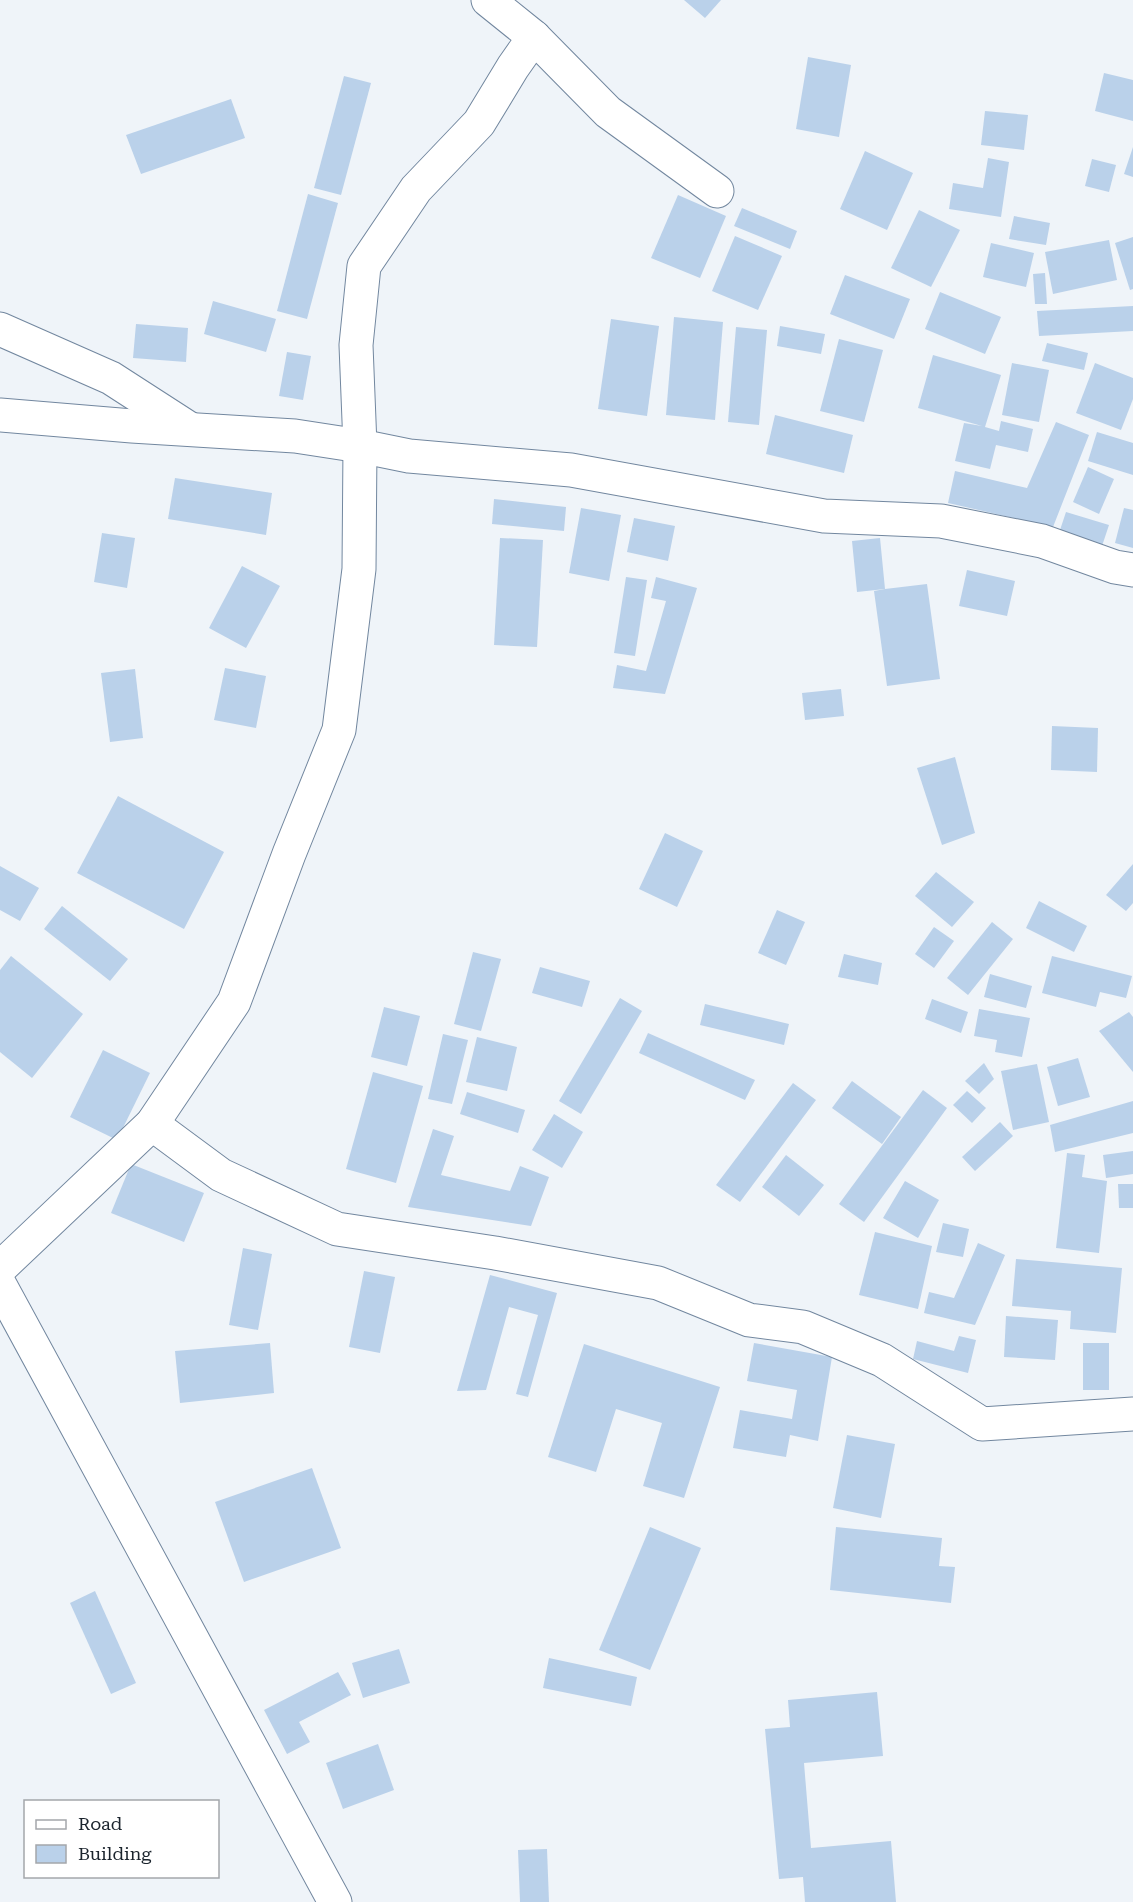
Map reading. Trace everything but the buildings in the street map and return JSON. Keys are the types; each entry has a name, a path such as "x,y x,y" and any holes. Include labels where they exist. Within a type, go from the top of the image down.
{"street":[{"path":"489,0 534,37 608,112 717,191"},
{"path":"0,1268 152,1124 234,1002 289,854 339,730 359,569 360,446 356,345 364,266 416,189 479,123 534,37"},
{"path":"0,329 111,378 192,430"},
{"path":"0,415 295,436 409,456 571,470 824,516 940,521 1042,541 1115,567 1133,570"},
{"path":"152,1124 221,1175 337,1229 495,1253 658,1283 749,1320 804,1327 882,1360 982,1424 1133,1414"},
{"path":"0,1285 335,1902"}]}
